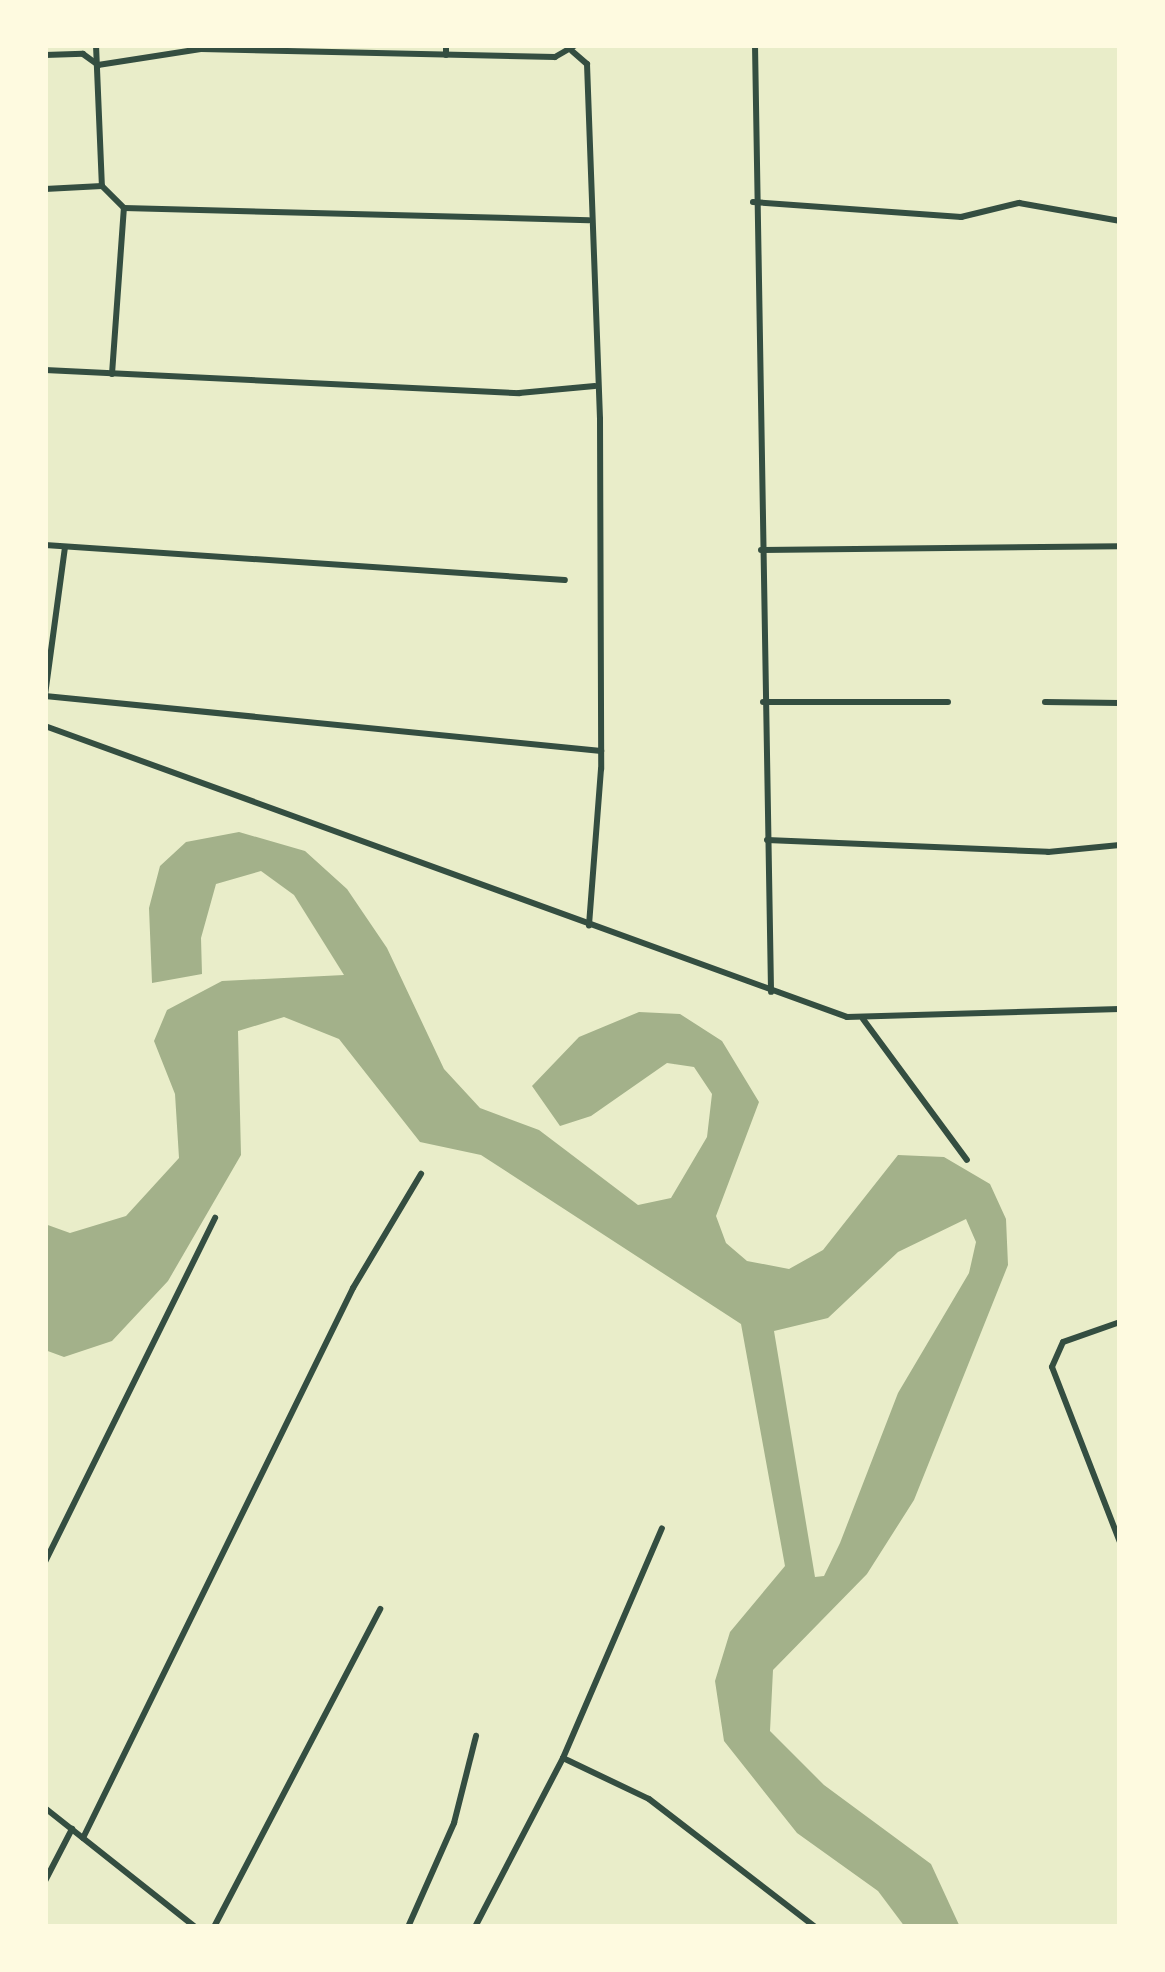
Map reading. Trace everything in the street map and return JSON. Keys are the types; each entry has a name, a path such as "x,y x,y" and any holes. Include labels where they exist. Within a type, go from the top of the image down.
{"street":[{"path":"96,45 102,186 124,208 589,220"},
{"path":"446,45 446,55"},
{"path":"755,45 752,202 771,992"},
{"path":"45,55 82,54 98,65 158,52 280,47 446,55 574,48 587,64 601,751 589,926"},
{"path":"45,189 102,186"},
{"path":"752,202 961,217 1019,203 1120,221"},
{"path":"112,374 124,208"},
{"path":"45,370 519,393 595,386"},
{"path":"45,545 565,580"},
{"path":"760,550 1120,546"},
{"path":"65,548 45,696 601,751"},
{"path":"763,702 948,702"},
{"path":"1045,702 1120,702"},
{"path":"45,726 771,992 864,1019 914,1008 1120,1009"},
{"path":"766,840 1048,852 1120,845"},
{"path":"864,1019 967,1160"},
{"path":"83,1838 353,1288 422,1174"},
{"path":"45,1562 215,1218"},
{"path":"1120,1322 1063,1342 1052,1367 1120,1542"},
{"path":"475,1927 563,1758 662,1528"},
{"path":"214,1927 380,1609"},
{"path":"425,1927 409,1927 454,1823 476,1736"},
{"path":"563,1758 649,1799 815,1927"},
{"path":"45,1808 196,1927"},
{"path":"45,1881 72,1829"}],"shaded area":[{"path":"239,832 305,851 347,889 387,948 444,1069 480,1108 539,1130 638,1205 671,1198 707,1137 712,1094 694,1067 667,1063 591,1116 560,1126 532,1086 579,1037 639,1012 680,1014 722,1041 759,1102 716,1216 726,1243 747,1261 789,1269 823,1250 898,1155 944,1157 990,1184 1006,1219 1008,1265 914,1500 867,1574 773,1670 770,1731 824,1785 931,1864 960,1927 905,1927 878,1891 797,1833 724,1741 715,1681 730,1632 785,1566 741,1324 481,1155 420,1142 339,1039 284,1017 238,1031 241,1155 168,1281 112,1341 64,1357 45,1350 45,1224 70,1233 126,1216 179,1158 175,1094 154,1041 167,1010 222,981 344,975 294,895 261,871 216,884 201,938 202,974 152,983 149,908 160,866 186,842","holes":["966,1219 976,1242 969,1273 898,1393 840,1543 824,1576 815,1577 774,1331 828,1318 898,1252"]}]}
